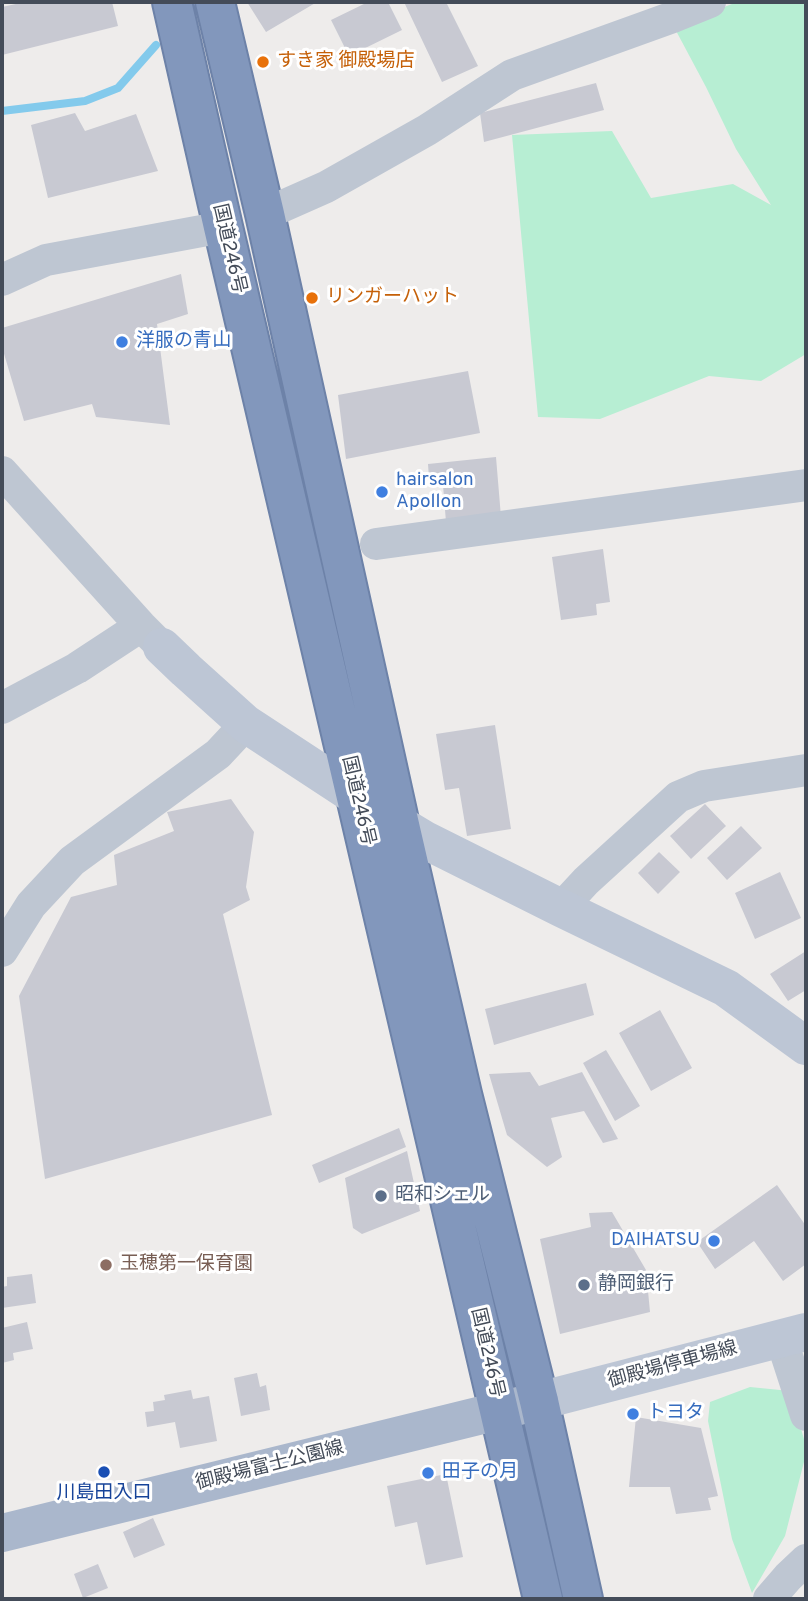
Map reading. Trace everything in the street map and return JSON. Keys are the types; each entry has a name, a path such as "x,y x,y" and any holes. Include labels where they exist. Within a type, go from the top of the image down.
{"highway":[{"name":"国道246号","path":"172,2 222,227 543,1599"},
{"name":"国道246号","path":"215,2 265,214 400,825 462,1094 539,1401 583,1599"}],"main road":[{"name":"御殿場富士公園線","path":"2,1533 539,1401"}],"street":[{"path":"265,214 326,187 426,130 512,75 710,2"},
{"path":"2,280 46,260 222,227"},
{"path":"2,472 152,636 246,723 425,840 726,988 806,1046"},
{"path":"376,544 806,485"},
{"path":"2,708 77,668 152,636"},
{"path":"2,951 31,905 72,861 218,754 246,723"},
{"path":"561,908 586,881 678,797 704,786 805,767"},
{"path":"794,1335 806,1415"},
{"name":"御殿場停車場線","path":"539,1401 794,1335"},
{"path":"769,1599 806,1560"}],"green space":[{"path":"737,2 806,2 806,354 761,381 709,376 600,419 538,417 512,135 612,131 651,198 733,184 771,205 736,149 674,27"},
{"path":"750,1387 790,1391 806,1446 785,1536 752,1593 732,1539 708,1421 710,1402"}],"building":[{"path":"25,2 112,2 118,26 2,55 2,7"},
{"path":"247,2 317,2 266,32"},
{"path":"368,2 388,2 402,30 349,56 331,20"},
{"path":"404,2 446,2 478,66 442,82"},
{"path":"596,83 604,110 484,142 480,113"},
{"path":"75,113 85,131 136,114 158,171 48,198 31,125"},
{"path":"181,274 188,314 157,324 170,425 96,417 92,404 24,421 2,347 2,328"},
{"path":"468,371 480,433 346,459 338,395"},
{"path":"496,457 501,517 446,522 443,485 429,478 428,464"},
{"path":"603,549 610,602 596,604 597,615 561,620 552,557"},
{"path":"495,725 511,829 467,836 459,788 445,790 436,734"},
{"path":"231,799 254,832 246,887 250,900 223,914 272,1115 45,1179 19,996 71,897 117,885 114,855 174,831 167,812"},
{"path":"705,804 726,826 691,859 670,836"},
{"path":"741,826 762,848 727,880 707,858"},
{"path":"659,852 680,872 658,894 638,873"},
{"path":"780,872 801,918 755,939 735,893"},
{"path":"806,951 806,990 788,1001 770,974"},
{"path":"586,983 594,1015 494,1045 485,1009"},
{"path":"660,1010 692,1068 651,1091 619,1033"},
{"path":"606,1050 640,1106 615,1121 583,1063"},
{"path":"530,1072 539,1086 582,1072 618,1139 603,1143 584,1111 551,1118 562,1157 547,1167 507,1135 489,1074"},
{"path":"399,1128 406,1147 319,1183 312,1165"},
{"path":"407,1151 420,1211 362,1234 353,1228 345,1178"},
{"path":"777,1185 806,1226 806,1264 783,1281 754,1241 715,1269 697,1242"},
{"path":"612,1212 646,1270 650,1312 560,1334 540,1239 591,1227 589,1213"},
{"path":"32,1274 36,1303 2,1308 2,1287 7,1286 7,1277"},
{"path":"27,1322 33,1349 13,1353 14,1360 2,1363 2,1328"},
{"path":"257,1373 260,1387 266,1385 270,1410 241,1416 234,1378"},
{"path":"191,1390 193,1399 209,1396 217,1441 180,1448 175,1422 147,1427 145,1412 154,1411 153,1402 165,1400 164,1395"},
{"path":"636,1417 701,1428 718,1496 708,1498 711,1510 676,1514 670,1487 629,1487"},
{"path":"446,1474 463,1557 426,1565 417,1522 395,1527 387,1486"},
{"path":"153,1518 165,1545 134,1558 123,1532"},
{"path":"98,1564 108,1588 83,1598 74,1574"}],"waterway":[{"path":"2,111 85,101 118,88 156,45"}],"place":[{"name":"すき家 御殿場店","path":"263,62"},
{"name":"リンガーハット","path":"312,298"},
{"name":"洋服の青山","path":"122,342"},
{"name":"hairsalon Apollon","path":"382,492"},
{"name":"昭和シェル","path":"381,1196"},
{"name":"DAIHATSU","path":"714,1241"},
{"name":"玉穂第一保育園","path":"106,1265"},
{"name":"静岡銀行","path":"584,1285"},
{"name":"トヨタ","path":"633,1414"},
{"name":"川島田入口","path":"104,1472"},
{"name":"田子の月","path":"428,1473"}]}
